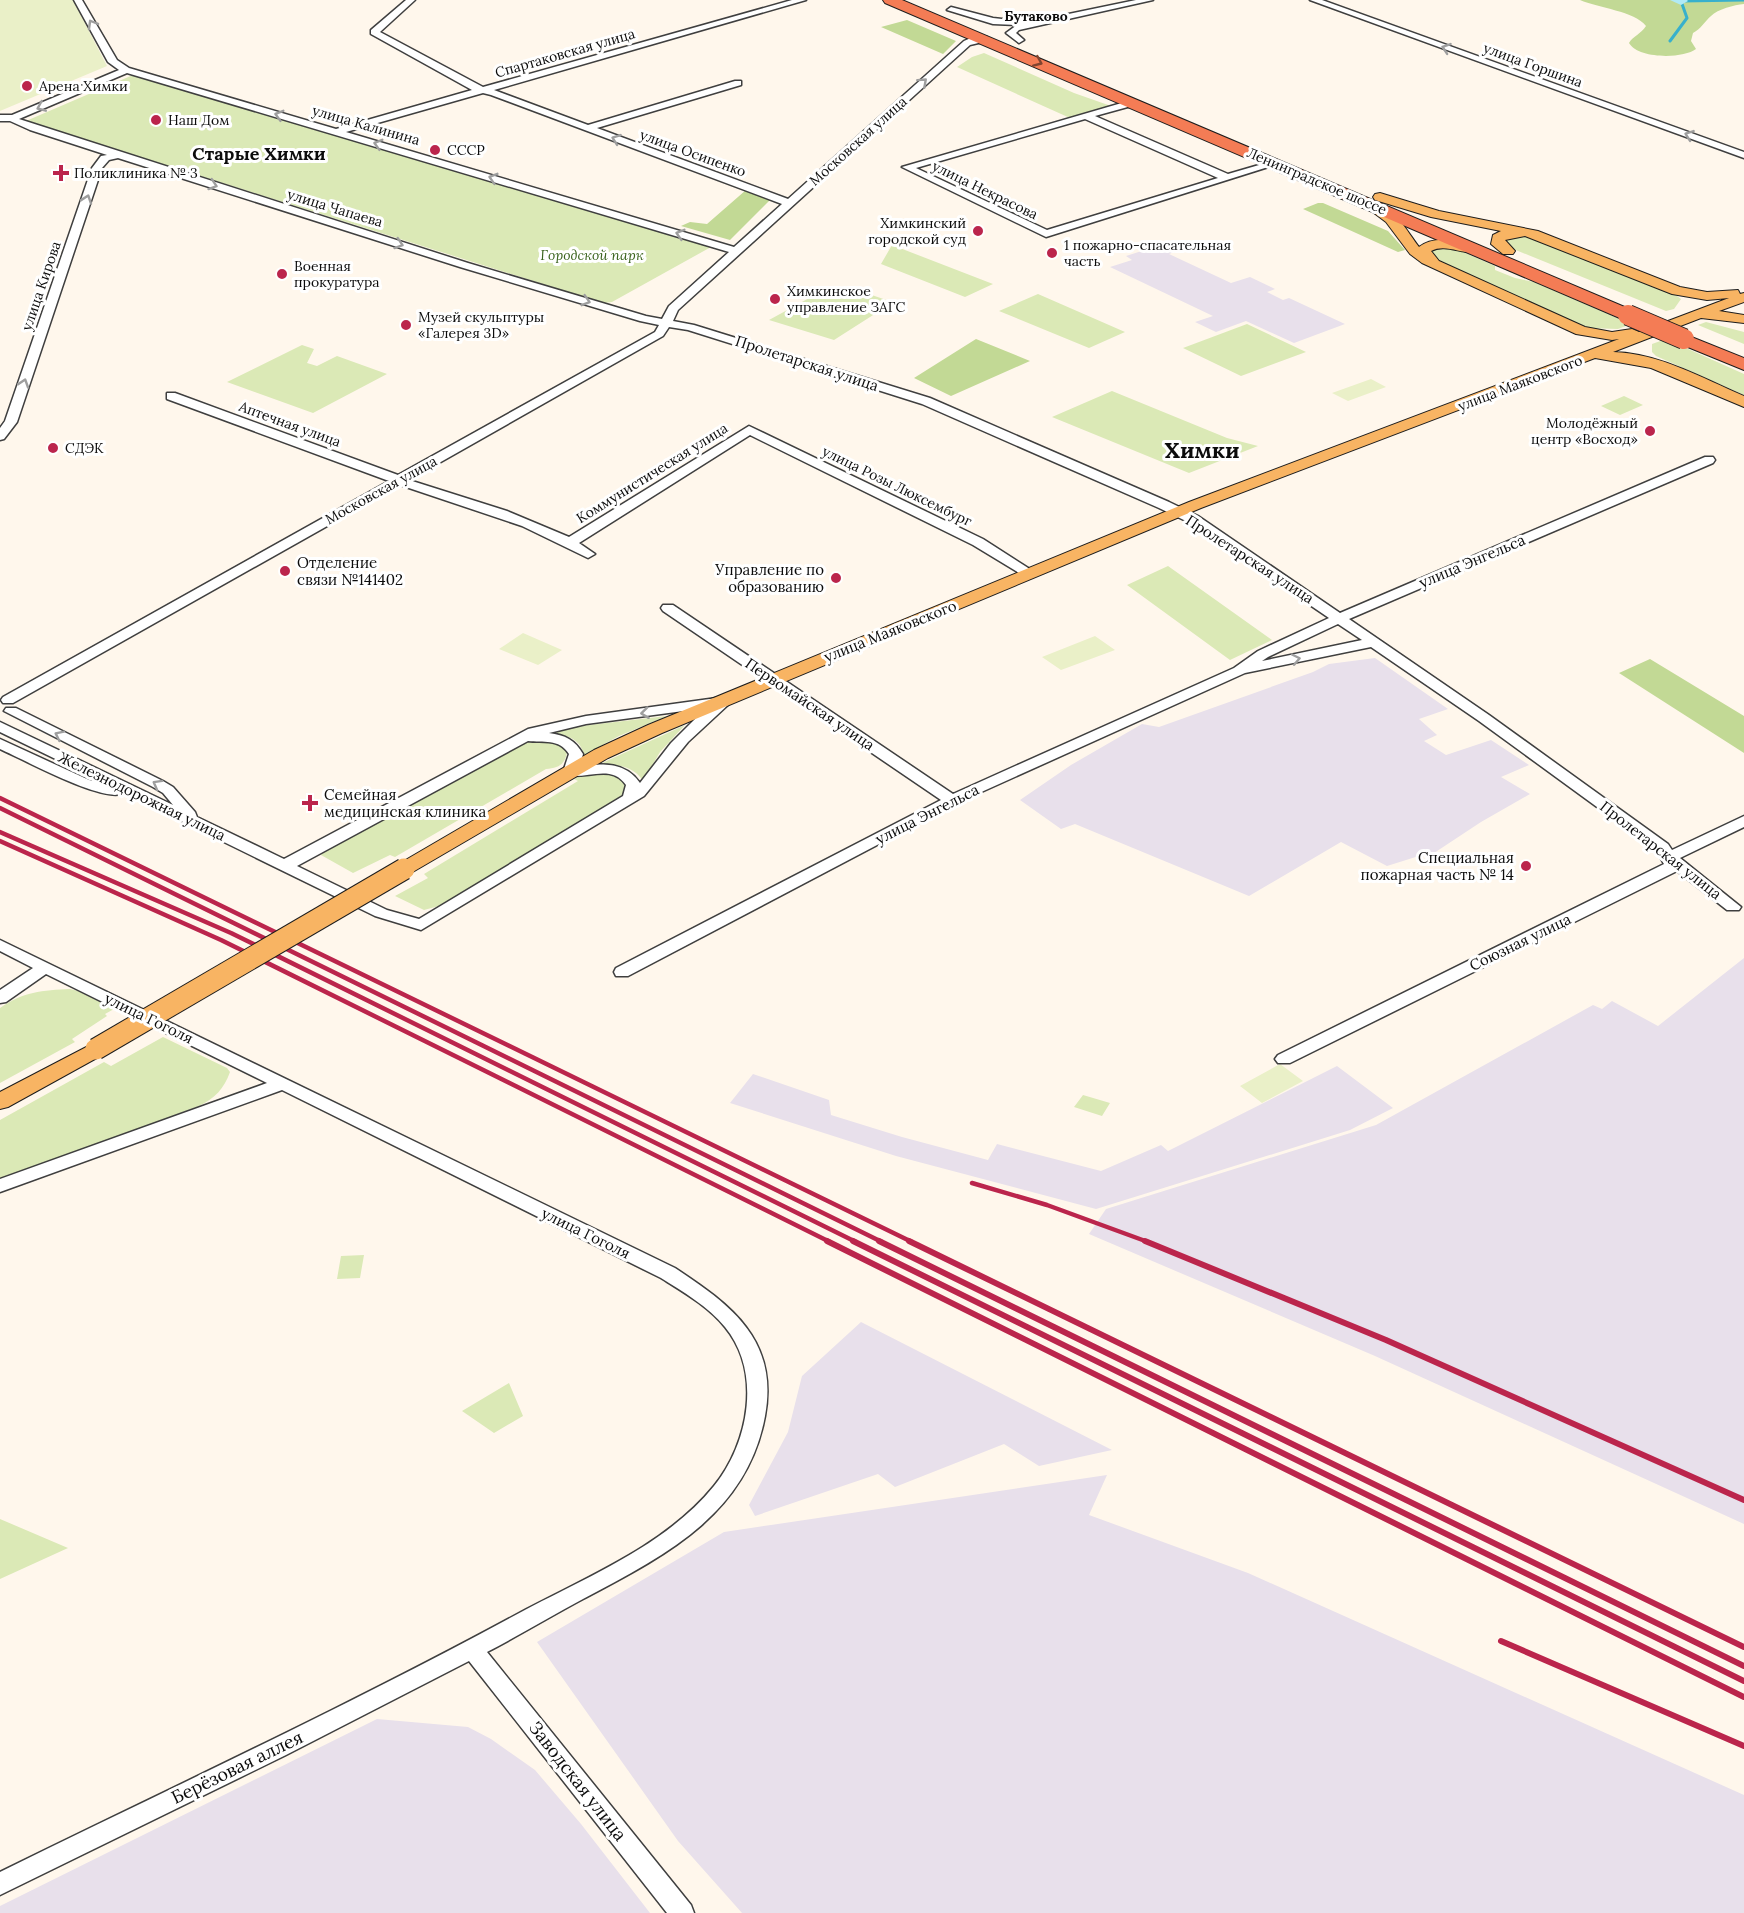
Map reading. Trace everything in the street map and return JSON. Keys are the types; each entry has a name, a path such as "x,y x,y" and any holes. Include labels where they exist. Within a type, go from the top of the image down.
{"highway":[{"name":"Ленинградское шоссе","path":"890,0 1276,163 1508,251 1636,313"},
{"name":"Ленинградское шоссе","path":"926,0 1374,200 1484,252 1636,313 1690,325 1744,352"},
{"name":"Ленинградское шоссе","path":"1690,325 1744,365"}],"main road":[{"path":"1374,200 1513,228 1677,291 1707,296 1741,296"},
{"path":"1374,200 1402,231 1416,254 1581,331 1602,336 1628,335"},
{"path":"1508,251 1496,241 1503,235 1521,233 1544,239"},
{"path":"1435,264 1423,251 1426,246 1435,243 1484,252"},
{"path":"1677,291 1690,302 1690,325"},
{"path":"1741,296 1744,312"},
{"path":"1690,325 1741,296"},
{"path":"1690,325 1721,315 1744,319"},
{"name":"улица Маяковского","path":"1589,354 1628,335 1690,325"},
{"name":"улица Маяковского","path":"0,1102 571,772 627,742 1179,512 1394,428 1408,426 1589,354 1646,335 1690,325"},
{"path":"1581,331 1591,340 1589,354 1621,356 1651,362 1744,402"},
{"path":"1646,335 1638,347 1651,362"}],"street":[{"path":"78,0 113,62 126,70"},
{"name":"улица Осипенко","path":"411,0 374,32 477,89 789,203"},
{"name":"Спартаковская улица","path":"335,132 802,0"},
{"path":"1019,40 1013,36 1012,30 1033,23 1149,0"},
{"name":"улица Горшина","path":"1314,0 1744,154"},
{"path":"951,10 993,21 1033,23"},
{"name":"Московская улица","path":"3,703 659,334 673,308 734,252 967,43 973,39 984,39"},
{"path":"0,118 13,118 126,70"},
{"name":"улица Калинина","path":"126,70 734,252"},
{"path":"587,128 738,83"},
{"name":"улица Некрасова","path":"1132,103 907,167 1046,234 1276,163"},
{"path":"1086,116 1228,178"},
{"name":"улица Чапаева","path":"13,118 15,122 117,155 665,325"},
{"name":"улица Кирова","path":"0,435 11,422 97,168 105,158 117,155"},
{"name":"Пролетарская улица","path":"665,325 690,327 926,401 1179,512 1231,544 1484,718 1655,842 1669,857 1733,907"},
{"name":"Аптечная улица","path":"171,396 399,480"},
{"name":"Коммунистическая улица","path":"571,542 750,430"},
{"name":"улица Розы Люксембург","path":"750,430 978,542 1029,573"},
{"name":"улица Энгельса","path":"622,972 952,800 1239,670 1263,654 1340,618 1709,460"},
{"path":"399,480 571,542 588,554"},
{"name":"Первомайская улица","path":"668,608 952,800"},
{"name":"улица Энгельса","path":"1239,670 1374,642"},
{"path":"285,866 533,732 562,724 724,701"},
{"name":"Железнодорожная улица","path":"0,726 381,913 421,925 630,799 649,784 669,754 686,735 724,701"},
{"path":"3,703 168,790 196,822"},
{"path":"516,741 541,736 568,743 576,754 571,772 605,768 624,774 631,779 634,785 630,799"},
{"path":"0,743 84,783 140,794"},
{"name":"Союзная улица","path":"1284,1059 1668,869 1672,866 1669,857 1744,821"},
{"name":"улица Гоголя","path":"0,945 668,1273 720,1310 734,1324 750,1357 757,1384 758,1402 754,1426 733,1474 714,1500 696,1518 663,1543 473,1650"},
{"path":"0,998 45,967"},
{"path":"0,1186 282,1084"},
{"name":"Берёзовая аллея","path":"0,1884 473,1650"},
{"name":"Заводская улица","path":"473,1650 682,1913"}],"shaded area":[{"path":"1173,241 1186,247 1169,254 1231,283 1250,277 1275,289 1267,292 1283,300 1289,298 1345,324 1294,343 1246,321 1216,332 1195,322 1213,316 1110,267 1132,260 1126,256"},
{"path":"1375,658 1448,709 1419,719 1437,735 1424,741 1446,755 1491,740 1529,765 1501,777 1530,794 1481,822 1428,857 1422,855 1387,866 1341,842 1249,896 1075,824 1061,829 1020,800 1071,765 1142,724 1159,727 1313,672 1329,664"},
{"path":"1744,958 1744,1524 1375,1356 1089,1234 1106,1209 1376,1125 1593,1005 1602,1009 1612,1001 1658,1026"},
{"path":"1337,1066 1393,1108 1350,1130 1096,1209 896,1156 730,1103 753,1074 829,1100 831,1115 902,1137 988,1160 997,1144 1101,1171 1161,1145 1168,1151"},
{"path":"861,1322 1112,1450 1039,1466 1004,1444 895,1487 878,1474 755,1516 749,1505 788,1432 802,1376"},
{"path":"1107,1475 1089,1515 1248,1573 1744,1795 1744,1913 742,1913 678,1841 537,1642 724,1532"},
{"path":"377,1719 468,1727 491,1739 535,1770 581,1824 650,1913 0,1913 0,1906"}],"green space":[{"path":"0,0 73,0 107,66 0,111"},
{"path":"1580,0 1744,0 1744,4 1722,9 1693,33 1691,41 1696,49 1681,55 1661,56 1641,52 1629,43 1646,26 1641,21 1625,13"},
{"path":"907,20 956,41 943,54 881,27"},
{"path":"984,53 1074,93 1111,106 1070,118 957,67 972,57"},
{"name":"Городской парк","path":"133,75 711,247 612,302 603,303 26,121"},
{"path":"746,190 770,200 730,240 681,226 690,222 707,224"},
{"path":"1323,203 1388,231 1405,250 1398,252 1303,209"},
{"path":"1521,235 1681,299 1674,309 1666,311 1506,246 1503,238"},
{"path":"892,245 993,284 965,297 881,264"},
{"path":"1438,246 1454,248 1495,266 1495,270 1534,282 1631,324 1618,329 1586,328 1439,262 1429,251"},
{"path":"836,288 860,291 904,306 881,310 834,340 769,320 822,291 828,293"},
{"path":"1038,294 1125,332 1089,348 999,311"},
{"path":"1706,322 1744,332 1744,344 1698,325"},
{"path":"1247,324 1306,352 1241,376 1183,348"},
{"path":"976,339 1030,361 951,396 914,378"},
{"path":"1666,339 1744,374 1744,395 1656,356 1652,352 1652,344"},
{"path":"302,345 314,349 307,363 317,366 337,356 387,374 313,413 227,382"},
{"path":"1371,379 1386,387 1348,401 1332,393"},
{"path":"1112,391 1227,438 1258,446 1189,473 1052,417"},
{"path":"1624,396 1643,405 1620,415 1601,406"},
{"path":"1168,566 1272,640 1230,660 1127,585"},
{"path":"523,633 562,650 538,665 499,649"},
{"path":"1095,636 1115,650 1061,670 1042,657"},
{"path":"1650,659 1744,716 1744,753 1619,673"},
{"path":"667,716 619,736 584,755 579,744 569,737 545,733 589,725"},
{"path":"685,725 660,752 643,781 630,769 618,765 600,764"},
{"path":"549,740 564,747 567,752 565,760 560,765 546,769 395,857 390,855 353,873 321,855 325,850 524,743"},
{"path":"603,772 620,776 627,785 627,792 619,799 439,906 424,910 395,896 428,878 424,874 578,781 574,779 584,774"},
{"path":"70,989 114,1009 72,1039 75,1042 0,1083 0,1008 16,998 33,993"},
{"path":"163,1037 227,1068 230,1072 222,1088 210,1100 0,1180 0,1120 104,1062 111,1066"},
{"path":"1280,1064 1303,1081 1262,1103 1240,1086"},
{"path":"1083,1095 1110,1103 1102,1116 1074,1107"},
{"path":"364,1255 360,1278 337,1279 341,1256"},
{"path":"509,1383 523,1416 494,1433 462,1411"},
{"path":"0,1519 68,1548 0,1579"}],"waterway":[{"path":"1677,0 1681,1"},
{"path":"1670,41 1687,18 1681,1 1744,0"}],"railway":[{"path":"0,798 912,1242"},
{"path":"0,808 882,1242"},
{"path":"0,832 231,933 856,1242"},
{"path":"0,841 221,940 830,1242"},
{"path":"972,1183 1047,1205 1148,1242"},
{"path":"827,1241 1744,1697"},
{"path":"853,1241 1744,1681"},
{"path":"879,1241 1744,1666"},
{"path":"909,1241 1744,1647"},
{"path":"1145,1241 1386,1340 1744,1500"},
{"path":"1501,1641 1744,1746"}],"place":[{"name":"Арена Химки","path":"27,86"},
{"name":"Наш Дом","path":"156,120"},
{"name":"СССР","path":"435,150"},
{"name":"Поликлиника № 3","path":"61,173"},
{"name":"Химкинский городской суд","path":"978,231"},
{"name":"1 пожарно-спасательная часть","path":"1052,253"},
{"name":"Военная прокуратура","path":"282,274"},
{"name":"Химкинское управление ЗАГС","path":"775,299"},
{"name":"Музей скульптуры «Галерея 3D»","path":"406,325"},
{"name":"Молодёжный центр «Восход»","path":"1650,431"},
{"name":"СДЭК","path":"53,448"},
{"name":"Отделение связи №141402","path":"285,571"},
{"name":"Управление по образованию","path":"836,578"},
{"name":"Семейная медицинская клиника","path":"310,803"},
{"name":"Специальная пожарная часть № 14","path":"1526,866"}],"district":[{"name":"Бутаково","path":"1036,16"},
{"name":"Старые Химки","path":"259,153"},
{"name":"Химки","path":"1202,450"}]}
